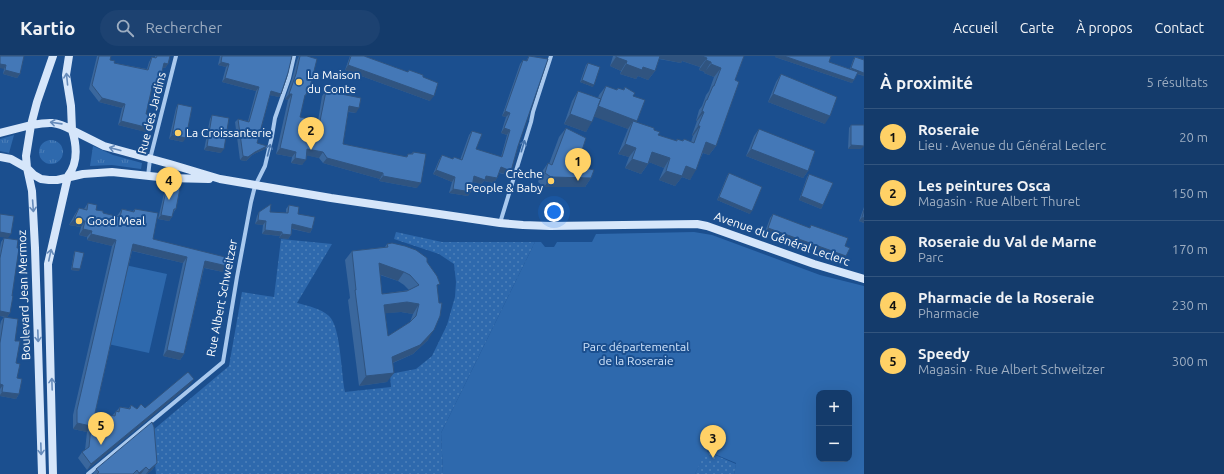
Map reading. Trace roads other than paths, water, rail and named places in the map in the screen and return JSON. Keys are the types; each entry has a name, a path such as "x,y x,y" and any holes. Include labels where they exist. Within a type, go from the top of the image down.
{"main road":[{"name":"Boulevard Jean Mermoz","path":"42,474 34,216 32,191 26,156 31,125 53,56"},
{"name":"Boulevard Jean Mermoz","path":"53,474 53,423 48,264 68,176 72,170 76,153 66,75 69,56"},
{"path":"0,133 31,125 53,122 62,124 104,146 220,179"},
{"path":"0,157 11,159 27,168 41,179 49,180 57,180 68,176 83,174 112,172 148,176 220,179"},
{"name":"Avenue du Général Leclerc","path":"220,179 331,198 500,223 550,226 697,224 718,229 814,264 864,279"}],"street":[{"name":"Rue des Jardins","path":"148,176 150,159 176,56"},
{"name":"Rue Albert Schweitzer","path":"88,474 223,362 237,277 255,186 265,166 275,118 289,78 294,56"},
{"path":"500,223 551,56"}],"place":[{"name":"La Maison du Conte","path":"299,82"},
{"name":"La Croissanterie","path":"178,133"},
{"name":"Les peintures Osca","path":"311,150"},
{"name":"Crèche People & Baby","path":"551,181"},
{"name":"Roseraie","path":"578,181"},
{"name":"Pharmacie de la Roseraie","path":"169,200"},
{"name":"Good Meal","path":"79,221"},
{"name":"Speedy","path":"101,445"},
{"name":"Roseraie du Val de Marne","path":"713,458"}],"park label":[{"name":"Parc départemental de la Roseraie","path":"636,354"}]}
